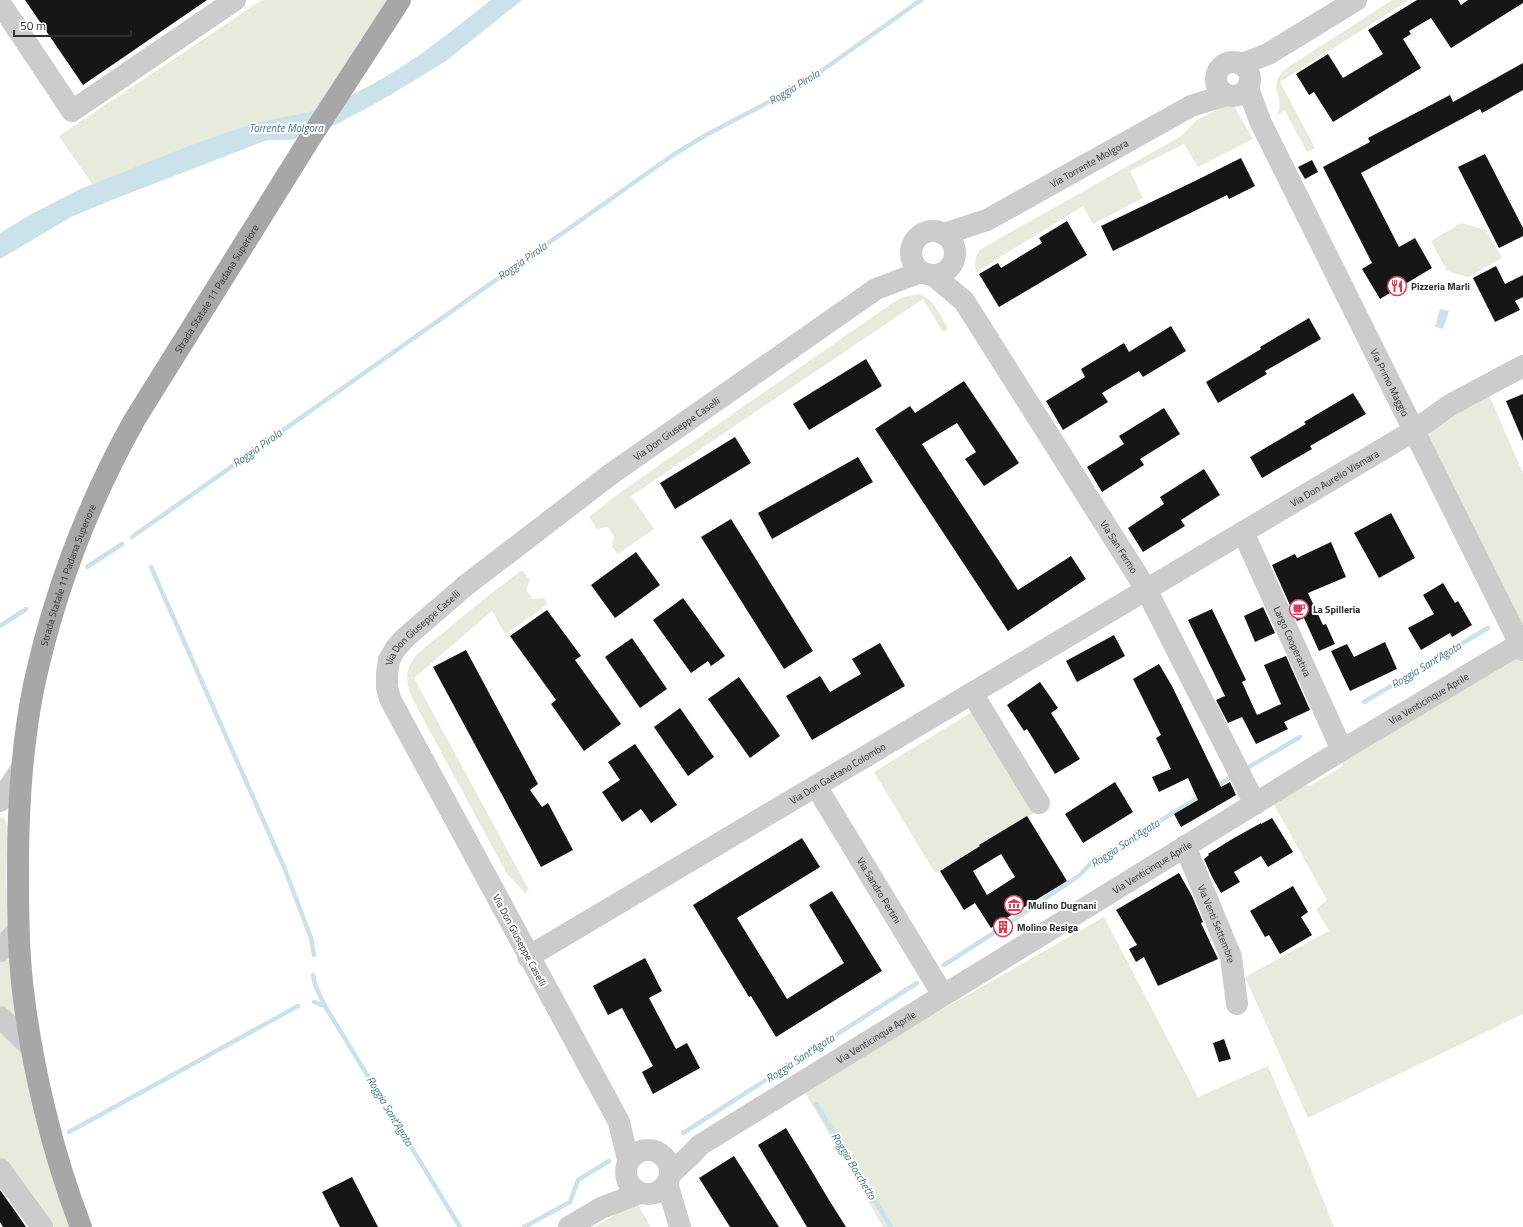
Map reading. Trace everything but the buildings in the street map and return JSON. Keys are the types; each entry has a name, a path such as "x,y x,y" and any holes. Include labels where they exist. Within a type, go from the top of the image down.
{"main road":[{"name":"Strada Statale 11 Padana Superiore","path":"81,1227 55,1146 32,1048 23,990 18,930 18,831 22,768 34,686 44,644 58,597 74,554 105,476 118,449 150,393 309,140 400,0"}],"street":[{"path":"0,3 72,111 235,0"},
{"name":"Via Torrente Molgora","path":"927,274 944,273 950,268 951,249 987,220 1191,106 1236,83 1268,54 1356,0"},
{"name":"Via Primo Maggio","path":"1236,83 1260,121 1522,645"},
{"path":"931,231 951,249 964,301 927,274 916,268 911,259 911,248 918,236 931,231"},
{"name":"Via Don Giuseppe Caselli","path":"656,1151 640,1144 619,1122 528,957 390,699 387,688 387,673 391,656 404,639 465,586 605,478 876,289 911,248"},
{"name":"Via Don Giuseppe Caselli","path":"876,289 927,274"},
{"name":"Via San Fermo","path":"964,301 1146,589 1255,804"},
{"name":"Via Don Aurelio Vismara","path":"1146,589 1415,430 1450,405 1523,366"},
{"name":"Largo Cooperativa","path":"1243,532 1342,750"},
{"name":"Via Don Gaetano Colombo","path":"528,957 1146,589"},
{"name":"Via Venticinque Aprile","path":"669,1179 677,1167 690,1157 700,1145 1342,750 1522,645"},
{"path":"972,693 1039,803"},
{"path":"0,801 22,768"},
{"name":"Via Sandro Pertini","path":"816,786 943,995"},
{"name":"Via Venti Settembre","path":"1185,846 1231,957 1238,1004"},
{"path":"0,951 18,930"},
{"path":"0,1017 32,1048"},
{"name":"Via Don Giuseppe Caselli","path":"619,1122 627,1166"},
{"name":"Via Venticinque Aprile","path":"656,1151 700,1145"},
{"path":"601,1208 627,1166 638,1152 656,1151 668,1163 669,1179 679,1227"},
{"path":"627,1166 626,1178 634,1190 644,1194 679,1227"},
{"path":"0,1170 42,1227"},
{"path":"570,1227 601,1208 644,1194 656,1193 662,1189 669,1179"}],"shaded area":[{"path":"262,0 399,0 325,114 99,194 59,136"},
{"path":"1392,0 1409,0 1280,82 1315,148 1307,152 1285,111 1276,116 1279,109 1276,85 1278,79 1290,66"},
{"path":"1224,106 1235,108 1253,139 1198,167 1184,144 1130,171 1143,198 1093,224 1083,206 976,272 975,266 977,254 981,249 1181,136 1197,120"},
{"path":"1461,223 1486,230 1502,258 1468,277 1447,271 1431,241"},
{"path":"917,294 928,299 932,303 948,329 943,332 923,299 631,496 654,529 618,554 612,547 614,536 608,527 597,529 589,517 625,489 894,302 904,297"},
{"path":"1485,386 1523,473 1523,641 1416,431"},
{"path":"522,570 530,580 526,590 533,599 544,598 548,604 505,634 492,611 414,678 529,890 525,893 507,874 412,698 407,679 411,663 419,653"},
{"path":"1517,649 1523,660 1523,1014 1308,1118 1245,977 1329,931 1316,909 1327,900 1272,801 1297,784 1310,786 1343,766 1342,757"},
{"path":"980,707 1042,808 935,873 874,772"},
{"path":"3,817 8,826 6,879 9,960 21,1048 73,1227 53,1227 0,1158 0,818"},
{"path":"1104,917 1198,1097 1268,1066 1334,1227 883,1227 803,1089"},
{"path":"636,1202 651,1227 594,1227"}],"water":[{"name":"Torrente Molgora","path":"491,0 522,0 446,61 382,100 335,125 292,140 269,140 259,143 112,200 71,217 0,259 0,233 28,216 80,189 205,140 255,124 309,112 335,103 377,82 411,60 444,37"},
{"path":"1440,309 1449,311 1443,329 1435,327"}],"waterway":[{"name":"Roggia Pirola","path":"132,537 673,155 706,135 803,84 921,0"},
{"name":"Roggia Pirola","path":"87,567 122,544"},
{"path":"151,567 284,867 311,938 314,955"},
{"name":"Roggia Pirola","path":"0,626 26,609"},
{"name":"Roggia Sant'Agata","path":"1364,702 1488,628"},
{"name":"Roggia Sant'Agata","path":"1247,768 1300,737"},
{"name":"Roggia Sant'Agata","path":"1216,787 1229,778"},
{"name":"Roggia Sant'Agata","path":"944,965 1080,875 1092,862 1201,796"},
{"path":"313,975 315,985 325,1006"},
{"name":"Roggia Sant'Agata","path":"683,1133 917,983"},
{"name":"Roggia Sant'Agata","path":"314,1002 325,1006 460,1227"},
{"name":"Roggia Sant'Agata","path":"69,1132 298,1006"},
{"name":"Roggia Bocchetto","path":"816,1104 891,1227"},
{"name":"Roggia Sant'Agata","path":"524,1227 570,1202 578,1180 609,1161"}],"place":[{"name":"Pizzeria Marli","path":"1397,286"},
{"name":"La Spilleria","path":"1299,609"},
{"name":"Mulino Dugnani","path":"1014,905"},
{"name":"Molino Resiga","path":"1003,927"}]}
